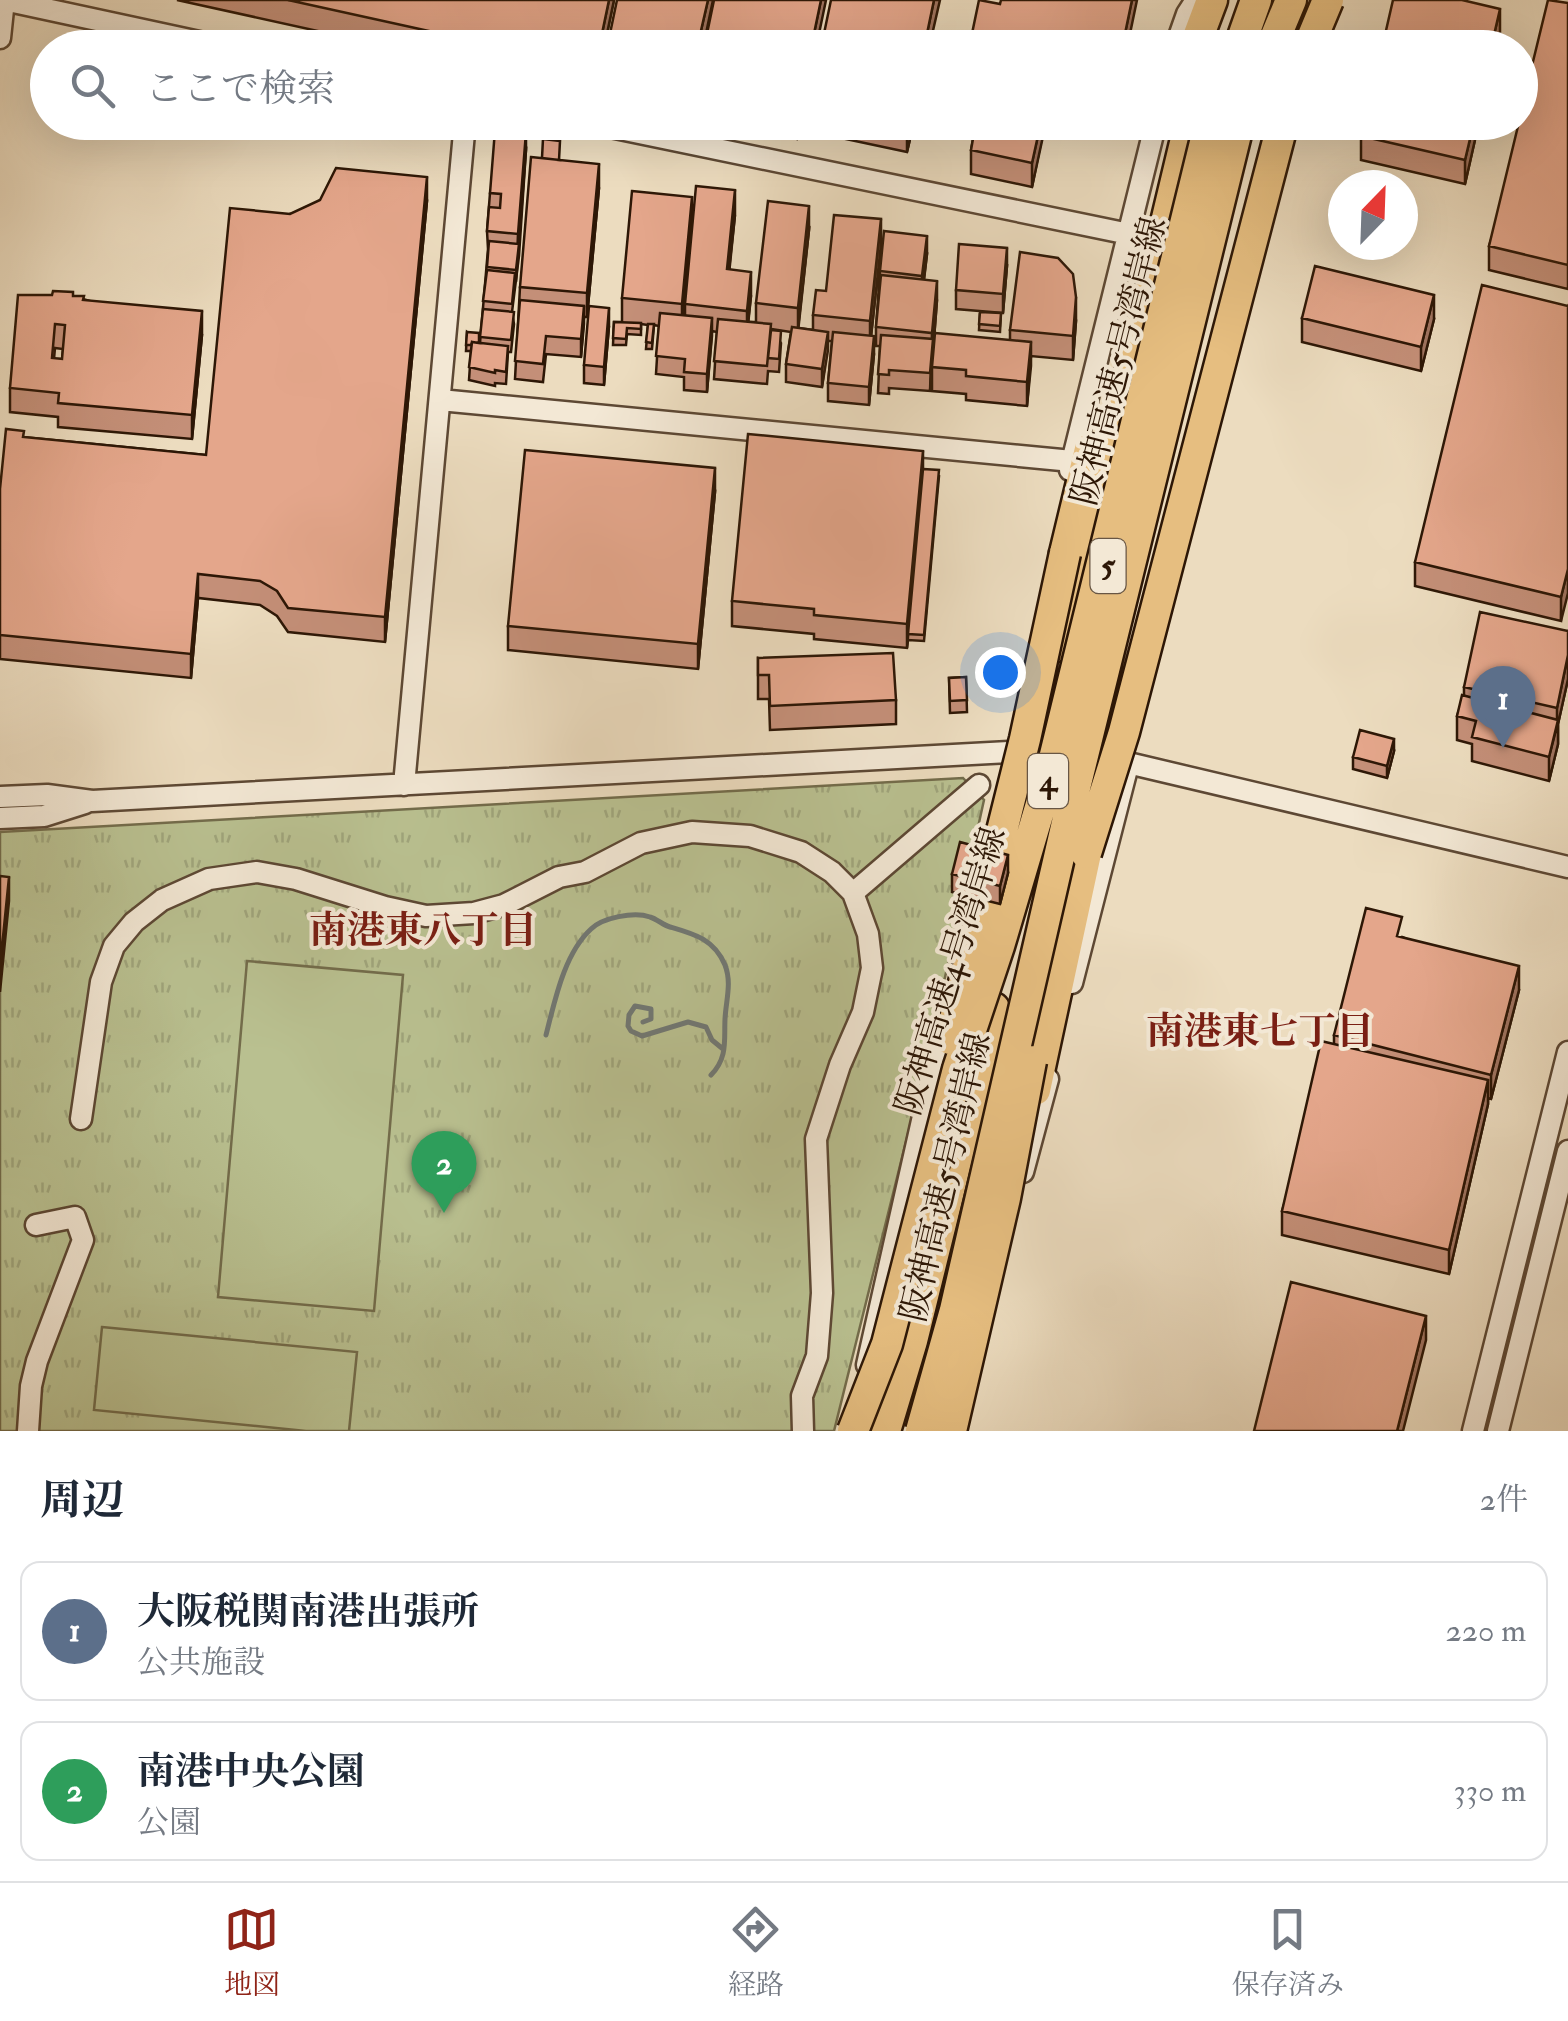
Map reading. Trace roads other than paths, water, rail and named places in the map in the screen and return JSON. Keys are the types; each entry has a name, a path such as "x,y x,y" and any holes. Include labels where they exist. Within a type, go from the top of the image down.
{"highway":[{"path":"1201,30 1212,0"},
{"path":"1219,30 1230,0"},
{"path":"1242,30 1253,0"},
{"path":"1274,30 1288,0"},
{"path":"1316,30 1328,0"},
{"path":"854,1431 902,1247 1017,745 1166,140"},
{"path":"1017,745 1086,557 1186,140"},
{"name":"阪神高速4号湾岸線","path":"854,1431 887,1344 958,1069 1000,946 1052,767 1209,140"},
{"name":"阪神高速5号湾岸線","path":"885,1431 912,1342 994,1008 1058,769 1210,140"},
{"name":"阪神高速5号湾岸線","path":"921,1431 954,1310 1074,792 1241,140"},
{"path":"1018,1190 1054,993 1111,725 1242,140"},
{"name":"4","path":"951,1431 1015,1153 1080,793 1242,140"},
{"path":"1086,853 1138,678 1278,140"}],"street":[{"path":"0,38 4,0 144,30"},
{"path":"1180,30 1196,0"},
{"path":"1314,30 1321,0"},
{"path":"404,785 464,140"},
{"path":"673,140 1130,234"},
{"path":"982,866 1017,745 1072,461 1152,140"},
{"path":"960,1431 1286,140"},
{"path":"440,400 1072,461"},
{"path":"0,797 47,795 92,802 1017,745 1128,763 1568,866"},
{"path":"852,893 979,785"},
{"path":"0,818 44,816 92,802"},
{"path":"82,1119 101,982 114,946 134,922 162,900 209,878 257,872 296,878 426,916 474,913 520,900 559,877 584,872 641,842 692,832 750,836 801,852 832,872 852,893 868,934 872,968 863,1012 840,1064 816,1139 822,1293 818,1356 802,1396 803,1431"},
{"path":"854,1431 974,897"},
{"path":"1473,1431 1568,1052"},
{"path":"1498,1431 1568,1151"},
{"path":"28,1431 37,1361 83,1240 75,1216 36,1226"}],"waterway":[{"path":"546,1035 562,978 582,939 610,919 643,915 702,939 715,949 725,965 728,985 724,1048 711,1075"},
{"path":"643,1022 651,1019 651,1009 635,1006 629,1015 631,1031 642,1036 688,1022 706,1027 712,1040 723,1049"}],"place":[{"name":"大阪税関南港出張所","path":"1503,748"},
{"name":"南港中央公園","path":"444,1213"}],"district":[{"name":"南港東八丁目","path":"423,931"},
{"name":"南港東七丁目","path":"1260,1032"}]}
